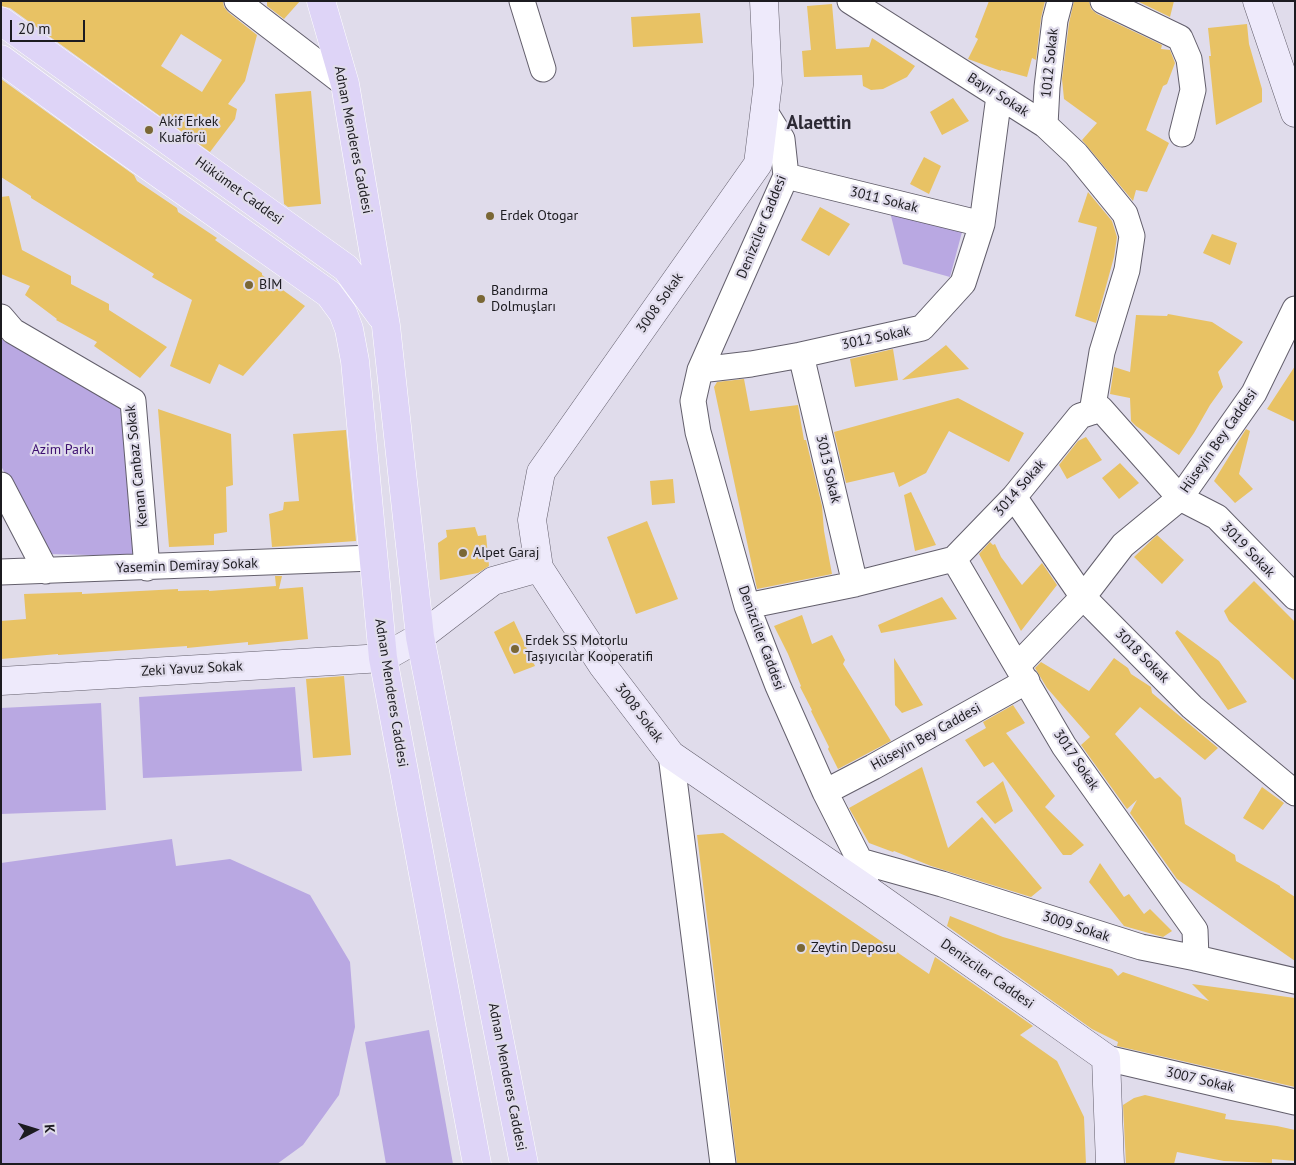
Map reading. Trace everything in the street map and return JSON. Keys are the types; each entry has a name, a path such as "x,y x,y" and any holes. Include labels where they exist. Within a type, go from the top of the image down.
{"main road":[{"name":"Adnan Menderes Caddesi","path":"321,1 345,84 386,326 420,637 524,1164"},
{"path":"764,1 768,83 764,110"},
{"path":"1257,1 1295,112"},
{"name":"Hükümet Caddesi","path":"1,21 331,256 346,268 360,284 386,326"},
{"path":"1,59 329,294 344,298 358,290 360,284"},
{"name":"3008 Sokak","path":"671,755 603,666 540,568 532,520 541,472 758,164 764,110"},
{"name":"Adnan Menderes Caddesi","path":"360,284 368,220"},
{"name":"Adnan Menderes Caddesi","path":"329,294 343,313 352,344 383,658 477,1164"},
{"path":"383,658 420,637 493,581 540,568"},
{"name":"Zeki Yavuz Sokak","path":"1,680 383,658"},
{"path":"671,755 868,890"},
{"name":"Denizciler Caddesi","path":"868,890 1106,1058"},
{"path":"1106,1058 1110,1164"}],"street":[{"path":"237,1 345,84"},
{"path":"522,1 543,69"},
{"name":"Bayır Sokak","path":"850,1 876,10 1045,126 1076,154 1125,214 1132,236 1127,270 1102,352 1092,412"},
{"name":"1012 Sokak","path":"1045,126 1047,86 1055,20 1060,1"},
{"path":"1104,1 1180,38 1190,59 1193,90 1182,134"},
{"name":"3012 Sokak","path":"700,370 751,364 801,355 922,328 963,283 982,224 999,96"},
{"name":"Denizciler Caddesi","path":"764,110 782,139 786,176 700,370 693,401 698,432 747,606 778,686 825,792 860,860 868,890"},
{"name":"3011 Sokak","path":"786,176 982,224"},
{"name":"Hüseyin Bey Caddesi","path":"825,792 873,767 1022,673 1123,545 1180,498 1254,393 1295,309"},
{"name":"Kenan Canbaz Sokak","path":"5,326 133,400 147,568"},
{"name":"3013 Sokak","path":"801,355 855,584"},
{"name":"3019 Sokak","path":"1092,412 1101,408 1180,498 1216,517 1295,597"},
{"name":"3014 Sokak","path":"954,559 1014,497 1080,416 1092,412"},
{"path":"1,485 46,571"},
{"name":"3018 Sokak","path":"1014,497 1083,597 1192,707 1295,793"},
{"name":"Yasemin Demiray Sokak","path":"1,572 373,558"},
{"path":"747,606 855,584 954,559"},
{"name":"3017 Sokak","path":"954,559 1064,746 1195,930 1196,958"},
{"name":"3008 Sokak","path":"671,755 723,1164"},
{"name":"3009 Sokak","path":"860,860 1141,947 1295,981"},
{"name":"3007 Sokak","path":"1106,1058 1295,1102"}],"green space":[{"path":"890,212 962,232 950,277 903,264"},
{"name":"Azim Parkı","path":"1,340 14,340 121,408 133,556 48,554 1,466"},
{"path":"295,687 302,771 143,778 139,697"},
{"path":"101,703 106,810 1,814 1,708"},
{"path":"172,839 176,866 230,859 310,895 350,962 355,1027 339,1095 303,1145 277,1164 1,1164 1,863"},
{"path":"429,1030 453,1164 386,1164 365,1042"}],"building":[{"path":"1,1 223,1 224,7 228,12 257,35 245,81 228,104 237,109 235,119 210,152 10,8 1,6","holes":["181,34 222,60 202,92 161,66"]},
{"path":"267,1 300,1 284,19 267,6"},
{"path":"989,1 1045,1 1036,60 1032,58 1027,77 1001,71 968,59 978,39 975,37"},
{"path":"1074,1 1089,1 1091,9 1097,14 1162,45 1161,49 1170,50 1175,63 1167,84 1163,86 1146,130 1169,143 1147,192 1136,190 1133,201 1082,140 1097,123 1064,99 1062,79 1069,23"},
{"path":"1137,1 1174,1 1170,17"},
{"path":"832,4 836,49 869,47 872,38 915,66 907,77 883,89 871,90 863,86 862,75 804,77 802,51 811,50 807,6"},
{"path":"700,13 703,43 633,47 631,17"},
{"path":"1247,24 1249,44 1262,89 1262,102 1216,125 1208,28"},
{"path":"1,79 134,175 137,181 177,208 178,212 217,238 215,240 305,306 243,376 219,364 210,384 170,366 192,300 152,277 154,274 31,198 31,196 1,177"},
{"path":"311,91 321,204 288,207 284,204 275,94"},
{"path":"953,98 969,121 942,135 930,112"},
{"path":"924,157 941,166 929,194 910,184"},
{"path":"1088,192 1112,221 1117,237 1114,257 1096,323 1075,316 1097,227 1078,222"},
{"path":"9,196 22,250 71,276 71,284 109,304 109,310 167,347 140,378 94,346 97,342 56,320 25,295 30,286 1,274 1,197"},
{"path":"820,207 850,224 829,256 801,240"},
{"path":"1212,234 1237,243 1230,265 1203,253"},
{"path":"1168,314 1212,322 1243,342 1218,372 1223,387 1179,455 1131,421 1130,398 1110,394 1114,367 1130,372 1136,315 1167,316"},
{"path":"946,345 969,369 902,380"},
{"path":"893,349 898,380 855,387 850,359"},
{"path":"1295,366 1295,422 1267,409"},
{"path":"744,379 750,411 798,405 804,440 806,440 822,506 824,531 832,574 757,589 714,387 717,382"},
{"path":"958,398 1024,433 1009,462 949,431 926,473 899,487 894,472 846,483 834,432"},
{"path":"158,409 231,434 233,485 226,487 227,532 214,534 214,545 169,547"},
{"path":"1246,429 1250,431 1239,474 1253,489 1235,503 1214,481"},
{"path":"346,430 356,541 272,547 269,514 283,510 284,502 299,501 293,434"},
{"path":"1086,437 1102,460 1067,479 1059,465 1078,441"},
{"path":"1120,463 1139,483 1119,499 1102,478"},
{"path":"673,479 675,503 652,505 650,481"},
{"path":"911,492 936,545 915,551 904,495"},
{"path":"647,521 678,599 636,614 607,537"},
{"path":"475,527 478,536 486,535 489,566 478,573 440,580 438,543 447,537 446,530"},
{"path":"1157,535 1184,560 1162,584 1134,557"},
{"path":"990,542 993,545 995,544 1001,557 1022,585 1042,563 1057,585 1021,631 979,554"},
{"path":"275,576 282,576 279,589 303,587 308,639 248,645 248,642 187,648 187,646 1,659 1,621 26,619 24,594 82,592 82,594 178,589 178,591 209,591 276,586"},
{"path":"1254,581 1295,622 1295,681 1229,621 1224,611"},
{"path":"942,597 957,619 881,633 878,625"},
{"path":"802,615 812,644 832,635 845,660 843,664 891,741 838,769 774,626"},
{"name":"Erdek SS Motorlu Taşıyıcılar Kooperatifi","path":"514,621 535,666 514,674 494,632"},
{"path":"1177,630 1219,661 1247,702 1228,710 1175,633"},
{"path":"894,658 923,705 902,713 895,705"},
{"path":"1114,658 1128,668 1131,674 1151,687 1152,693 1218,748 1205,760 1140,707 1115,734 1155,779 1160,777 1181,798 1185,824 1235,855 1236,861 1280,886 1295,897 1295,961 1177,879 1130,813 1137,800 1127,809 1081,745 1090,737 1047,688 1035,668 1041,662 1089,691"},
{"path":"344,676 351,755 313,758 306,679"},
{"path":"1013,705 1025,723 1006,733 1055,796 1045,807 1084,845 1071,855 1063,855 993,762 984,767 965,740 986,728 983,722"},
{"path":"922,767 948,848 982,817 1042,888 1031,897 931,866 869,843 849,808"},
{"path":"1003,781 1013,811 995,824 976,802"},
{"path":"1262,787 1284,803 1263,830 1243,818"},
{"name":"Zeytin Deposu","path":"723,833 929,974 935,957 1033,1026 1020,1035 1057,1061 1084,1117 1086,1164 737,1164 697,835"},
{"path":"1100,863 1124,897 1129,894 1144,914 1150,909 1172,931 1163,937 1124,926 1089,882"},
{"path":"950,916 1003,937 1112,969 1118,976 1123,972 1209,1001 1192,984 1295,998 1295,1087 1117,1046 1118,1042 1092,1029 947,926"},
{"path":"1145,1095 1226,1114 1225,1119 1295,1130 1295,1161 1272,1159 1272,1163 1224,1161 1177,1152 1174,1164 1126,1164 1123,1105 1134,1098"}],"place":[{"name":"Akif Erkek Kuaförü","path":"149,130"},
{"name":"Erdek Otogar","path":"490,216"},
{"name":"BİM","path":"249,285"},
{"name":"Bandırma Dolmuşları","path":"481,299"},
{"name":"Alpet Garaj","path":"463,553"},
{"name":"Erdek SS Motorlu Taşıyıcılar Kooperatifi","path":"515,649"},
{"name":"Zeytin Deposu","path":"801,948"}],"district":[{"name":"Alaettin","path":"819,124"}]}
